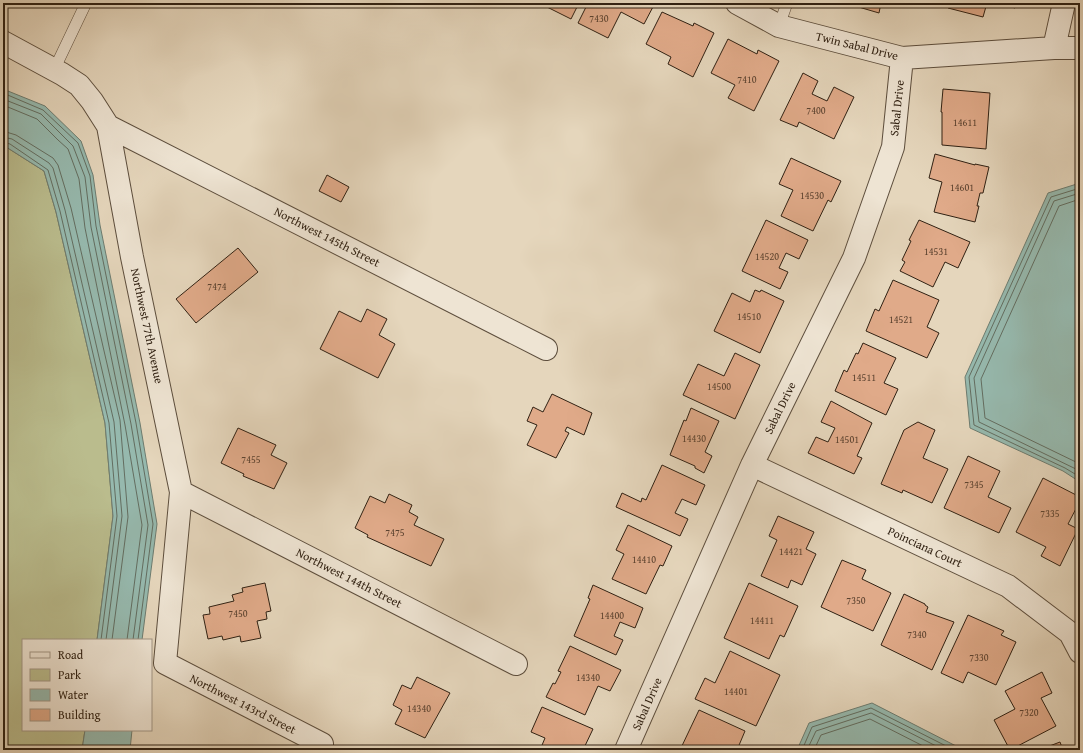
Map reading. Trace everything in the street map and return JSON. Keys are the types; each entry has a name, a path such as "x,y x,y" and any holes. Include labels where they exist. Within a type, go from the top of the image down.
{"street":[{"name":"Twin Sabal Drive","path":"737,3 779,26 902,58 1054,48 1080,48"},
{"path":"1054,48 1064,3"},
{"name":"Northwest 77th Avenue","path":"3,42 79,85 92,101 108,126 132,257 181,492 164,664"},
{"name":"Sabal Drive","path":"626,750 752,465 854,258 893,147 902,58"},
{"name":"Northwest 145th Street","path":"108,126 546,349"},
{"name":"Poinciana Court","path":"752,465 1008,586 1070,633 1080,652"},
{"name":"Northwest 144th Street","path":"181,492 516,664"},
{"name":"Northwest 143rd Street","path":"164,664 322,744"}],"lane":[{"path":"54,70 86,3"},
{"path":"779,26 787,3"}],"green space":[{"path":"3,145 44,171 56,212 105,423 113,516 97,639 22,639 22,731 85,731 82,750 3,750"}],"water":[{"path":"3,89 45,106 81,141 93,175 100,225 140,423 157,524 142,639 97,639 113,516 105,423 56,212 44,171 3,145"},
{"path":"1080,183 1080,482 1063,471 970,428 965,377 1048,193"},
{"path":"872,703 958,747 959,750 797,750 809,723"},
{"path":"85,731 132,731 130,750 82,750"}],"building":[{"path":"547,3 579,3 571,19 547,7"},
{"path":"588,3 655,3 644,24 621,12 608,38 578,23"},
{"path":"845,3 881,3 879,13"},
{"path":"949,3 987,3 983,17 948,8"},
{"path":"998,3 1016,3 1015,8"},
{"path":"662,12 693,26 694,23 714,33 693,77 668,64 671,57 646,44"},
{"path":"728,39 757,54 758,50 779,61 754,111 728,98 735,85 711,73"},
{"path":"803,73 818,81 812,94 827,101 834,87 854,97 834,139 799,122 797,127 780,120"},
{"path":"943,89 990,93 986,149 942,145 941,112"},
{"path":"935,154 975,165 989,167 983,193 980,193 977,206 979,206 975,222 934,212 942,182 929,178"},
{"path":"791,158 841,181 831,202 828,200 813,231 781,216 793,190 779,184"},
{"path":"327,175 349,187 341,202 319,191"},
{"path":"766,220 808,240 799,259 786,253 779,268 788,272 780,289 742,271"},
{"path":"919,220 970,242 958,268 945,262 933,287 900,271 905,262 902,260 911,241 909,240"},
{"path":"238,248 258,272 196,323 176,299"},
{"path":"893,280 939,300 927,327 939,333 927,358 866,331 875,309 879,311"},
{"path":"755,290 760,292 761,290 784,301 760,353 714,331 732,293 750,302"},
{"path":"367,309 387,319 379,335 395,344 378,378 320,349 339,311 361,322"},
{"path":"863,343 896,358 884,383 898,389 886,415 835,391 844,370 847,372 856,353 858,354"},
{"path":"735,353 760,365 735,419 683,395 698,364 724,376"},
{"path":"552,394 592,413 584,435 567,427 565,431 569,433 556,458 527,445 537,425 527,421 533,407 543,412"},
{"path":"831,401 872,423 857,456 862,458 854,474 808,453 816,437 828,442 835,428 821,422"},
{"path":"691,408 719,421 705,452 712,456 704,473 695,468 695,466 670,455 684,420 686,421"},
{"path":"918,422 935,430 923,458 948,469 932,503 903,490 902,493 881,484 904,430"},
{"path":"238,428 276,445 271,455 287,463 274,489 243,476 244,474 221,463"},
{"path":"968,456 1000,471 988,497 1011,508 999,533 944,508"},
{"path":"662,465 705,485 696,505 682,499 675,513 688,519 680,536 616,507 622,493 641,502 642,498 646,500"},
{"path":"1043,478 1080,497 1080,501 1068,524 1078,529 1060,566 1041,556 1046,547 1016,532"},
{"path":"389,494 412,505 409,512 418,517 414,525 444,539 431,566 367,537 368,535 355,528 370,496 385,503"},
{"path":"778,516 814,532 806,549 816,554 802,585 791,580 788,588 761,576 777,540 769,536"},
{"path":"628,525 672,546 663,566 660,565 646,594 612,579 624,554 616,550"},
{"path":"842,560 866,570 862,579 891,593 873,631 821,607"},
{"path":"265,583 271,611 266,612 267,619 257,621 261,638 241,642 240,636 223,640 222,636 208,639 203,615 210,614 209,607 234,601 232,595 243,592 242,588"},
{"path":"749,583 798,606 784,637 780,635 769,659 724,638"},
{"path":"593,585 643,608 635,628 620,622 614,636 623,640 616,655 574,636 590,599 588,598"},
{"path":"904,594 925,604 928,607 926,612 954,622 932,670 881,645"},
{"path":"968,615 1004,631 1001,635 1016,642 996,685 968,672 963,683 941,673"},
{"path":"570,646 621,670 610,691 598,686 585,715 546,697 553,683 555,684 561,672 558,671"},
{"path":"730,651 780,675 756,726 695,699 705,678 715,683"},
{"path":"1042,672 1052,693 1041,698 1056,726 1010,750 994,720 1015,709 1005,691"},
{"path":"417,677 450,693 425,738 395,724 402,710 393,705 402,685 411,689"},
{"path":"542,707 593,729 583,750 540,750 545,738 531,732"},
{"path":"699,710 745,731 737,750 680,750"},
{"path":"1060,742 1063,750 1039,750"}]}
